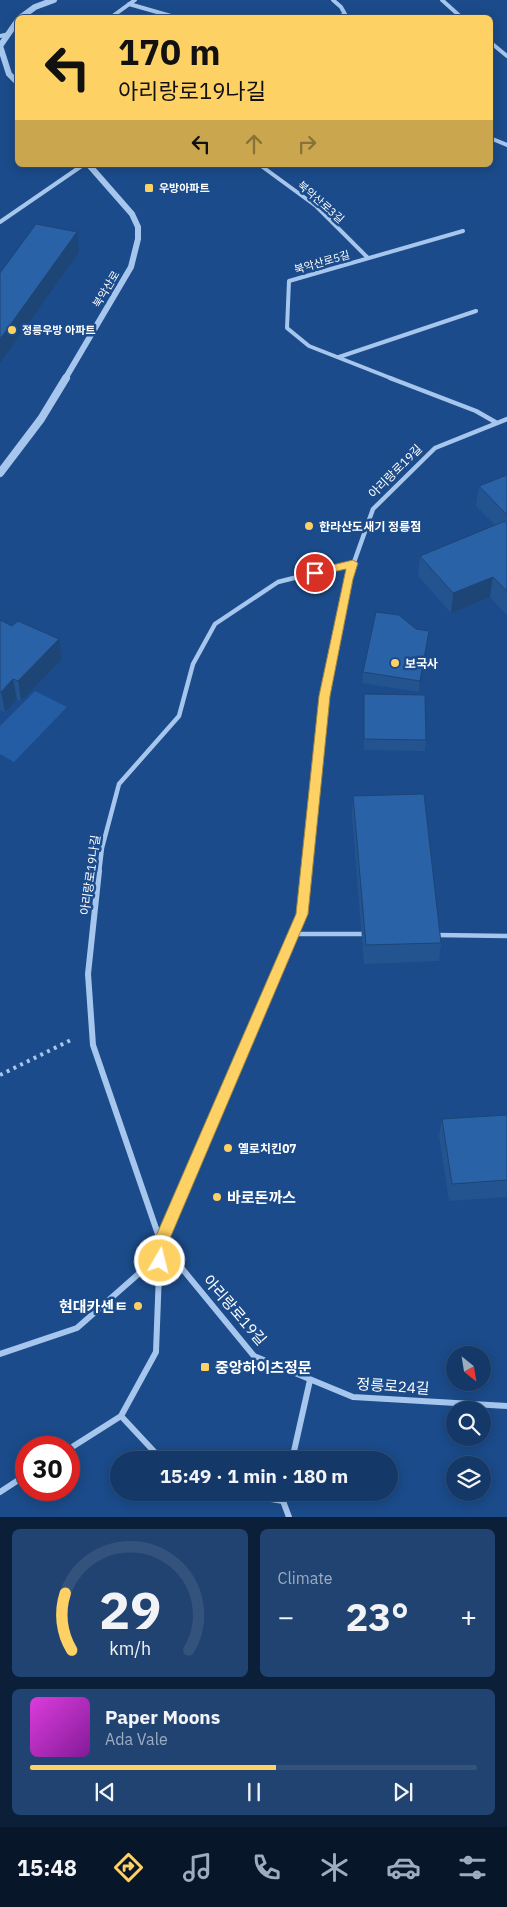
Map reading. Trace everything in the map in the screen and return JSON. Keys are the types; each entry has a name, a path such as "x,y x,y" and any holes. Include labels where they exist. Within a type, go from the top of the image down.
{"street":[{"path":"24,15 54,0"},
{"path":"114,15 135,0"},
{"path":"333,0 345,14 343,15"},
{"path":"443,2 458,15"},
{"path":"129,4 168,15"},
{"path":"15,24 0,46 9,74 15,80"},
{"path":"0,36 8,34"},
{"path":"493,44 507,56"},
{"path":"493,139 507,145"},
{"path":"0,222 80,167"},
{"name":"북악산로","path":"0,473 41,419 131,267 137,251 136,223 127,209 91,167"},
{"name":"북악산로3길","path":"263,167 316,206 368,258"},
{"name":"북악산로5길","path":"463,231 289,281 288,328 309,346 476,411 497,423"},
{"path":"339,357 476,311"},
{"name":"아리랑로19길","path":"0,1354 77,1328 152,1262 302,914 324,696 348,579 373,509 435,448 507,419"},
{"name":"아리랑로19나길","path":"160,1243 93,1045 88,974 102,848 119,784 179,716 193,664 215,624 278,582 353,563"},
{"path":"80,1442 121,1416 156,1352 160,1243"},
{"name":"아리랑로19길","path":"160,1243 254,1356 310,1380"},
{"path":"294,1451 310,1380"},
{"name":"정릉로24길","path":"310,1380 353,1398 507,1406"},
{"path":"121,1416 154,1451"},
{"path":"0,1492 15,1482"},
{"path":"283,1501 289,1517"}],"lane":[{"path":"293,934 371,934"},
{"path":"429,935 507,936"}],"path":[{"path":"0,1075 92,1031"}],"shaded area":[{"path":"35,691 67,707 14,762 0,754 0,726"}],"building":[{"path":"36,224 77,232 0,339 0,273"},
{"path":"507,475 507,515 479,486"},
{"path":"505,521 507,524 507,591 493,577 453,593 420,556"},
{"name":"보국사","path":"376,612 399,615 416,629 429,631 420,681 363,672"},
{"path":"0,620 12,626 18,621 59,639 18,681 13,679 1,692 0,692"},
{"name":"보국사","path":"364,694 425,695 426,740 364,739"},
{"path":"424,794 441,943 366,945 353,796"},
{"path":"507,1115 507,1180 452,1184 442,1119"}],"place":[{"name":"우방아파트","path":"149,188"},
{"name":"정릉우방 아파트","path":"12,330"},
{"name":"한라산도새기 정릉점","path":"309,526"},
{"name":"보국사","path":"395,663"},
{"name":"옐로치킨07","path":"228,1148"},
{"name":"바로돈까스","path":"217,1197"},
{"name":"현대카센ㅌ","path":"138,1306"},
{"name":"중앙하이츠정문","path":"205,1367"}],"route":[{"path":"160,1261 160,1243 302,914 324,696 353,563 315,573"}]}
